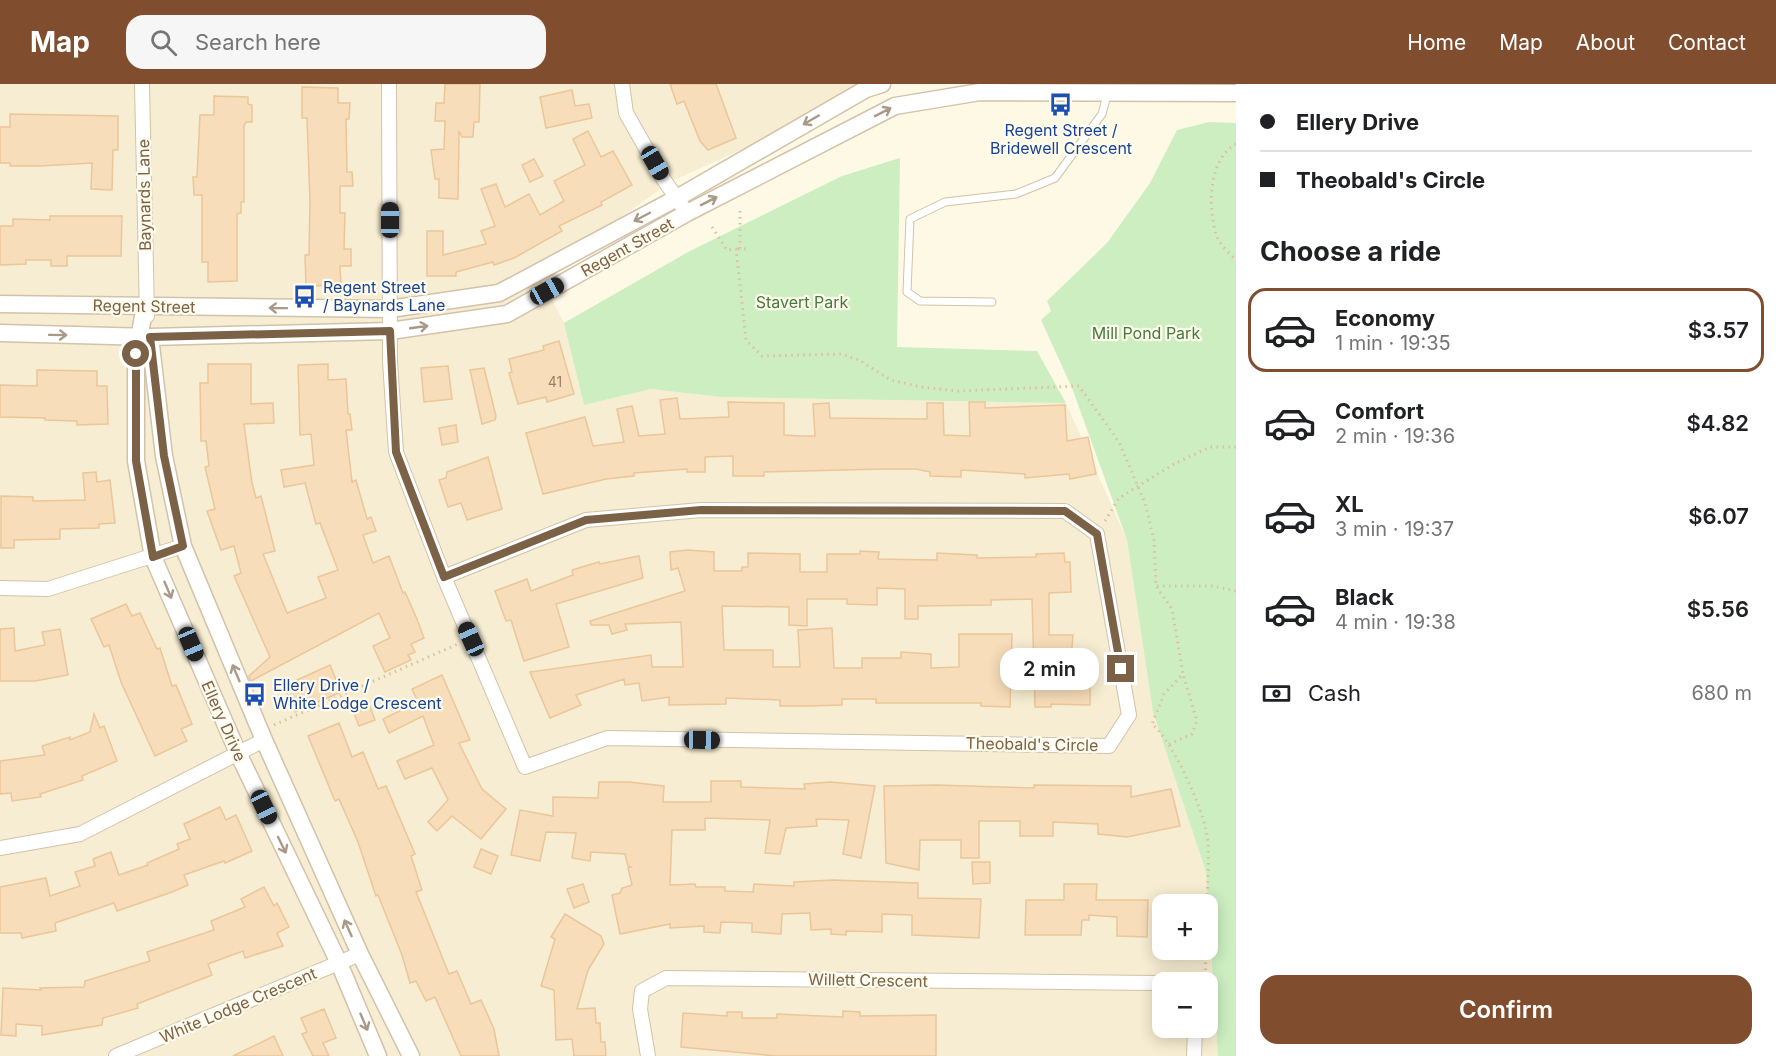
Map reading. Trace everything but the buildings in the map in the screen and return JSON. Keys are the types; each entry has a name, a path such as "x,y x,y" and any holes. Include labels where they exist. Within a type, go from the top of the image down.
{"street":[{"name":"Baynards Lane","path":"142,84 145,306"},
{"path":"389,84 390,309"},
{"path":"622,84 626,113 687,213"},
{"name":"Regent Street","path":"0,304 390,309 499,293 677,198 866,89 882,84"},
{"name":"Regent Street","path":"0,333 144,337 390,331 507,314 687,213 895,106 980,92 1107,89 1236,93"},
{"name":"Ellery Drive","path":"145,306 144,337 164,456 183,546 262,736 360,954 411,1056"},
{"name":"Theobald's Circle","path":"390,309 396,452 444,577 525,767 607,738 1109,746 1129,715 1097,534 1065,511 678,512 586,520 444,577"},
{"name":"Ellery Drive","path":"144,337 136,354 136,461 153,557 238,753 339,963 378,1056"},
{"path":"0,588 48,589 183,546"},
{"path":"0,848 80,834 238,753 262,736"},
{"name":"White Lodge Crescent","path":"116,1056 360,954"},
{"name":"Willett Crescent","path":"648,1056 640,1009 642,991 666,978 1152,983"},
{"path":"1194,1056 1195,1038"}],"lane":[{"path":"992,302 920,301 907,292 910,219 945,202 1016,194 1055,178 1102,114 1107,89"}],"path":[{"path":"1236,144 1223,155 1210,196 1216,235 1236,260"},
{"path":"740,211 738,249 749,249"},
{"path":"1081,523 1104,522 1119,498 1174,464 1210,447 1236,447"},
{"path":"1156,586 1213,586 1236,591"},
{"path":"262,736 471,639"},
{"path":"1169,744 1192,734 1197,721 1183,674"}],"shaded area":[{"path":"0,84 886,84 670,182 540,276 564,323 584,405 651,389 721,397 1066,403 1127,540 1153,712 1206,872 1207,894 1152,894 1152,960 1212,960 1213,972 1152,972 1152,1038 1217,1038 1218,1056 0,1056"}],"green space":[{"name":"Mill Pond Park","path":"1209,122 1236,123 1236,1056 1218,1056 1218,972 1213,972 1212,960 1218,960 1218,894 1207,894 1206,872 1153,712 1127,540 1072,388 1041,320 1051,311 1047,301 1107,243 1150,183 1177,130"},
{"name":"Stavert Park","path":"900,158 897,347 1037,351 1066,403 721,397 651,389 584,405 564,323 690,251 842,176"}],"place":[{"name":"Regent Street / Bridewell Crescent","path":"1061,105"},
{"name":"Regent Street / Baynards Lane","path":"305,296"},
{"name":"Ellery Drive / White Lodge Crescent","path":"255,694"}],"route":[{"path":"136,354 136,461 153,557 183,546 164,456 150,337 390,331 396,452 444,577 586,520 701,510 1065,511 1097,534 1121,669"}]}
